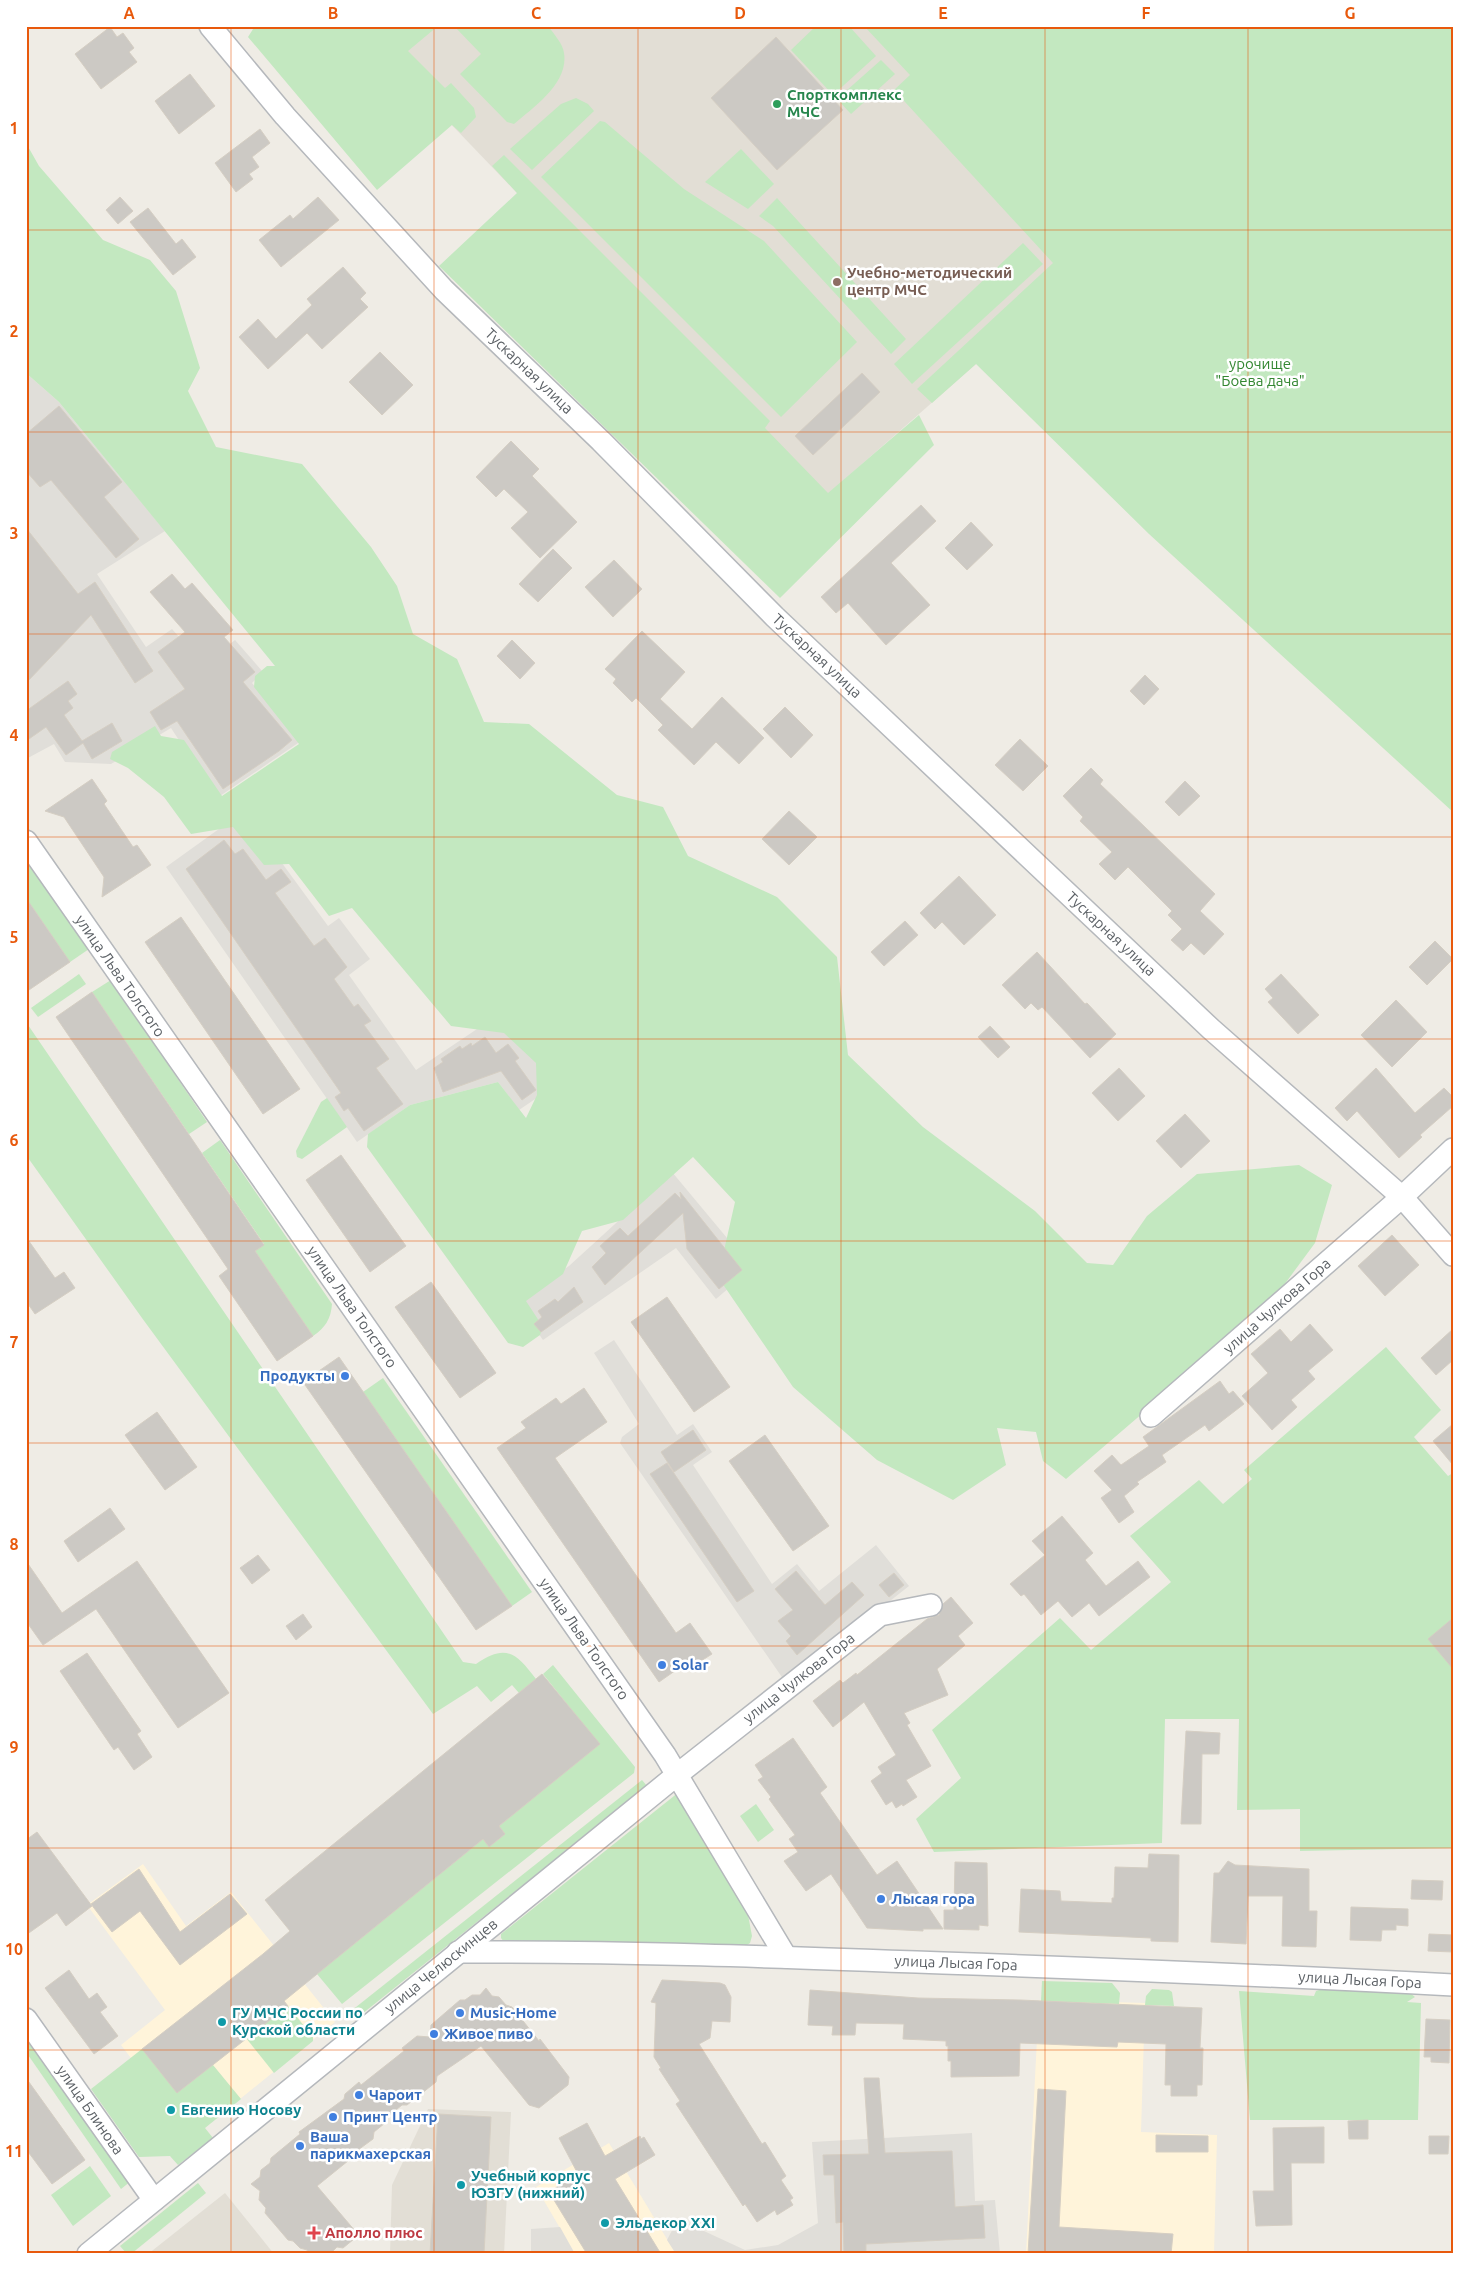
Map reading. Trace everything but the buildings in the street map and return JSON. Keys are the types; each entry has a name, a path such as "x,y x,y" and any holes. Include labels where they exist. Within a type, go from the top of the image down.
{"street":[{"name":"Тускарная улица","path":"210,26 285,116 444,290 601,440 775,617 1211,1029 1402,1197 1453,1255"},
{"name":"улица Льва Толстого","path":"26,841 678,1774 786,1957"},
{"name":"улица Чулкова Гора","path":"1151,1416 1402,1197 1453,1149"},
{"name":"улица Чулкова Гора","path":"678,1774 880,1615 930,1606"},
{"name":"улица Челюскинцев","path":"88,2254 678,1774"},
{"name":"улица Лысая Гора","path":"458,1952 603,1952 786,1957 1453,1985"},
{"name":"улица Блинова","path":"26,2019 154,2200"}],"shaded area":[{"name":"Учебно-методический центр МЧС","path":"409,26 994,26 1161,187 976,364 821,500 517,193 379,49"},
{"path":"26,373 59,402 165,531 97,574 146,647 172,629 204,665 235,640 263,672 252,683 301,741 217,798 171,728 111,764 65,762 54,744 26,759"},
{"path":"244,811 328,926 339,918 370,959 349,975 416,1070 480,1027 511,1032 543,1071 544,1093 519,1110 498,1082 410,1105 357,1142 166,867"},
{"path":"672,1172 752,1268 716,1299 676,1248 543,1340 516,1301 569,1266"},
{"path":"614,1340 677,1435 693,1424 712,1452 693,1465 772,1584 797,1564 819,1591 876,1545 909,1586 786,1683 620,1443 622,1437 639,1424 594,1353"},
{"path":"143,1864 186,1926 231,1892 335,2022 192,2138 121,2045 165,2010 87,1905"},
{"path":"1039,2000 1145,2003 1141,2132 1217,2135 1214,2254 1026,2254"},
{"path":"428,2109 511,2112 504,2254 390,2254 392,2185"},
{"path":"972,2133 975,2201 995,2200 1000,2254 676,2254 667,2240 678,2219 745,2250 778,2245 818,2223 812,2142"},
{"name":"Эльдекор XXI","path":"609,2143 676,2254 575,2254 536,2187"},
{"path":"225,2193 274,2254 148,2254"},
{"path":"560,2227 575,2254 531,2254 531,2229"}],"green space":[{"path":"255,26 438,26 408,51 445,88 451,83 474,108 476,117 461,133 452,125 377,190 248,37"},
{"path":"454,26 548,26 558,39 564,53 564,64 556,84 540,102 514,124 507,122 460,74 481,54"},
{"path":"816,26 849,26 876,56 833,95 791,50"},
{"name":"урочище \"Боева дача\"","path":"864,26 1453,26 1453,812 1149,534 976,364 932,403 917,389 1053,263 894,90 910,75"},
{"path":"881,60 895,74 851,114 837,99"},
{"path":"576,98 588,104 594,111 532,170 510,149 561,104"},
{"path":"600,121 605,122 684,189 764,241 857,342 781,417 541,177"},
{"path":"26,143 39,166 103,240 150,260 176,291 200,368 188,391 216,447 302,464 371,547 397,586 413,634 457,659 484,722 529,724 617,795 663,807 688,856 777,897 837,957 848,1055 923,1127 1035,1211 1087,1263 1113,1265 1147,1216 1197,1174 1299,1165 1332,1185 1315,1243 1270,1304 1066,1479 1043,1461 1036,1432 997,1428 1006,1465 953,1500 877,1460 793,1387 718,1277 735,1202 693,1157 623,1220 582,1231 563,1274 526,1301 543,1327 540,1335 523,1347 508,1343 367,1147 368,1134 410,1105 498,1082 526,1118 537,1095 536,1063 504,1033 451,1026 352,908 329,916 289,864 264,865 233,827 191,834 164,797 128,768 110,759 112,752 155,726 161,736 184,740 222,796 299,744 254,687 255,676 267,666 275,666 59,402 26,373"},
{"path":"741,149 774,184 748,209 705,182"},
{"path":"504,155 770,421 765,428 828,493 919,415 934,445 780,598 439,266 517,193 492,166"},
{"path":"777,198 906,339 891,354 773,226 759,216"},
{"path":"1023,243 1043,264 912,384 894,364"},
{"path":"26,858 89,949 70,962 26,898"},
{"path":"79,974 86,984 38,1017 31,1008"},
{"path":"111,980 207,1122 189,1134 92,992"},
{"path":"26,1022 463,1662 476,1664 495,1654 503,1653 516,1657 536,1679 519,1693 512,1685 491,1702 477,1686 433,1714 142,1318 26,1155"},
{"path":"327,1098 347,1127 302,1159 297,1157 296,1151 321,1102"},
{"path":"220,1140 332,1304 327,1323 313,1336 255,1251 264,1244 202,1153"},
{"path":"1386,1347 1441,1410 1414,1437 1448,1476 1453,1473 1453,1848 1300,1851 1300,1809 1237,1810 1239,1719 1165,1719 1162,1843 934,1852 916,1819 961,1778 932,1730 1060,1618 1091,1650 1171,1582 1130,1536 1199,1480 1223,1504 1252,1479 1244,1470"},
{"path":"383,1378 532,1592 512,1606 363,1392"},
{"path":"553,1665 635,1767 634,1773 342,2004 317,1974 483,1839 489,1847 505,1834 499,1826 599,1744 543,1674"},
{"path":"642,1780 647,1786 362,2014 351,2011"},
{"path":"679,1792 746,1904 752,1936 750,1943 744,1947 504,1942 501,1934"},
{"path":"756,1804 774,1830 758,1842 740,1816"},
{"path":"1042,1981 1112,1983 1120,1993 1119,2004 1041,2001"},
{"path":"1326,1988 1409,1992 1415,1997 1407,2002 1421,2003 1418,2120 1250,2120 1239,1991 1314,1996 1316,1991"},
{"path":"1152,1989 1169,1990 1172,1992 1174,2006 1145,2005 1146,1996"},
{"path":"288,2006 313,2037 313,2041 274,2073 246,2038"},
{"path":"26,2033 131,2181 121,2189 26,2052"},
{"path":"142,2049 213,2065 241,2099 205,2128 213,2138 178,2165 170,2156 139,2157 91,2089"},
{"path":"90,2166 111,2196 73,2226 51,2195"},
{"path":"198,2183 206,2193 131,2254 127,2254 120,2246"}],"place":[{"name":"Спорткомплекс МЧС","path":"777,104"},
{"name":"Учебно-методический центр МЧС","path":"837,282"},
{"name":"Продукты","path":"345,1376"},
{"name":"Solar","path":"662,1665"},
{"name":"Лысая гора","path":"881,1899"},
{"name":"Music-Home","path":"460,2013"},
{"name":"ГУ МЧС России по Курской области","path":"222,2022"},
{"name":"Живое пиво","path":"434,2034"},
{"name":"Чароит","path":"359,2095"},
{"name":"Евгению Носову","path":"171,2110"},
{"name":"Принт Центр","path":"333,2117"},
{"name":"Ваша парикмахерская","path":"300,2146"},
{"name":"Учебный корпус ЮЗГУ (нижний)","path":"461,2185"},
{"name":"Эльдекор XXI","path":"605,2223"},
{"name":"Аполло плюс","path":"314,2233"}]}
